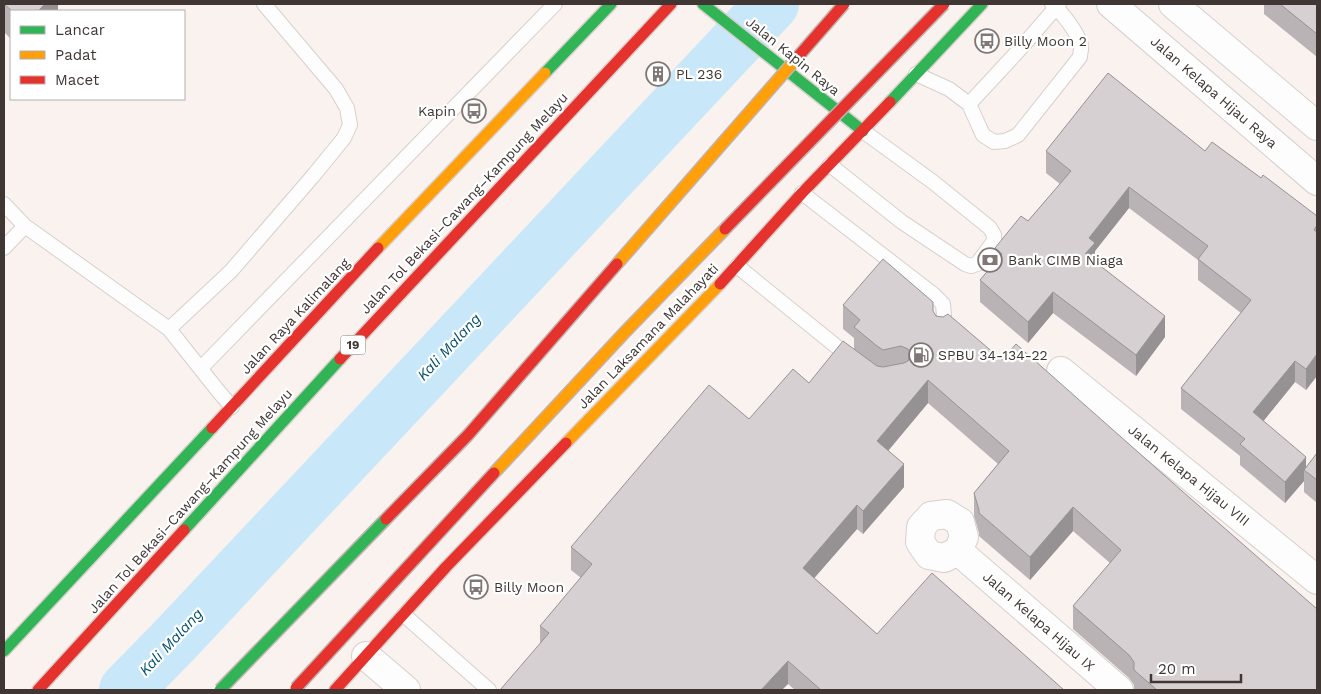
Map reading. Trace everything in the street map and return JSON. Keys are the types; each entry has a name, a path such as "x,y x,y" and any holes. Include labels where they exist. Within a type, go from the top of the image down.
{"main road":[{"name":"Jalan Raya Kalimalang","path":"4,651 414,210 611,4"},
{"name":"Jalan Tol Bekasi–Cawang–Kampung Melayu","path":"38,690 399,295 671,4"},
{"name":"Jalan Kapin Raya","path":"703,4 863,131"},
{"path":"220,690 468,435 844,4"},
{"path":"295,689 625,332 944,4"},
{"name":"Jalan Laksamana Malahayati","path":"335,690 453,560 736,266 802,193 982,4"}],"street":[{"name":"Jalan Kelapa Hijau Raya","path":"1111,4 1317,181"},
{"path":"1174,4 1317,126"},
{"path":"1223,100 1252,71"},
{"name":"Jalan Kelapa Hijau VIII","path":"1062,371 1317,580"},
{"name":"Jalan Kelapa Hijau IX","path":"958,552 1120,690"},
{"path":"366,656 406,690"}],"lane":[{"path":"169,329 230,271 313,176 344,138 350,125 346,108 336,89 264,4"},
{"path":"201,368 555,4"},
{"path":"916,74 949,89 969,104 983,135 994,142 1005,141 1018,135 1080,57 1081,45 1073,28 1056,5 969,104"},
{"path":"830,165 902,222 965,264 971,266 977,264 994,241 994,235 990,228 933,182 863,131"},
{"path":"802,193 933,294 942,304 944,316 941,332"},
{"path":"4,204 25,226 169,329 232,406"},
{"path":"4,248 25,226"},
{"path":"736,266 864,370"},
{"path":"404,615 489,690"}],"building":[{"path":"4,4 45,4 39,10 11,10"},
{"path":"1280,4 1317,4 1317,34"},
{"path":"1108,73 1205,151 1212,142 1261,178 1263,175 1317,216 1317,225 1314,230 1317,232 1317,354 1306,369 1295,361 1253,412 1306,457 1285,482 1240,444 1245,439 1181,388 1251,300 1198,259 1208,246 1129,187 1089,238 1095,243 1085,254 1165,316 1136,355 1053,292 1028,322 980,280 1002,254 995,248 1021,216 1028,221 1071,171 1046,151"},
{"path":"883,259 933,302 933,311 936,316 943,317 948,314 1002,360 1016,344 1317,609 1317,690 1157,690 1134,670 1134,662 1129,655 1073,606 1121,550 1073,507 1030,557 979,513 974,493 1009,451 928,380 877,441 904,464 863,511 857,505 803,568 877,634 932,573 1064,690 821,690 788,661 761,690 500,690 549,633 540,626 592,564 571,547 709,385 749,419 793,369 809,383 843,341 877,366 883,367 908,361 911,354 908,349 901,346 883,350 854,327 860,320 843,305"},
{"path":"1317,453 1317,480 1304,470"}],"waterway":[{"name":"Kali Malang","path":"126,690 772,4"}],"traffic: fast":[{"path":"545,73 611,4"},
{"path":"703,4 863,131"},
{"path":"890,102 982,4"},
{"path":"184,530 340,359"},
{"path":"4,651 212,428"},
{"path":"220,690 386,519"}],"traffic: slow":[{"path":"617,264 796,59"},
{"path":"378,248 545,73"},
{"path":"494,473 625,332 725,229"},
{"path":"566,443 720,284"}],"traffic: jam":[{"path":"340,359 671,4"},
{"path":"796,59 844,4"},
{"path":"725,229 944,4"},
{"path":"720,284 802,193 890,102"},
{"path":"212,428 378,248"},
{"path":"386,519 468,435 617,264"},
{"path":"335,690 446,567 566,443"},
{"path":"296,688 494,473"},
{"path":"38,690 184,530"}],"place":[{"name":"Billy Moon 2","path":"987,41"},
{"name":"PL 236","path":"658,74"},
{"name":"Kapin","path":"474,111"},
{"name":"Bank CIMB Niaga","path":"990,260"},
{"name":"SPBU 34-134-22","path":"921,355"},
{"name":"Billy Moon","path":"476,587"}]}
